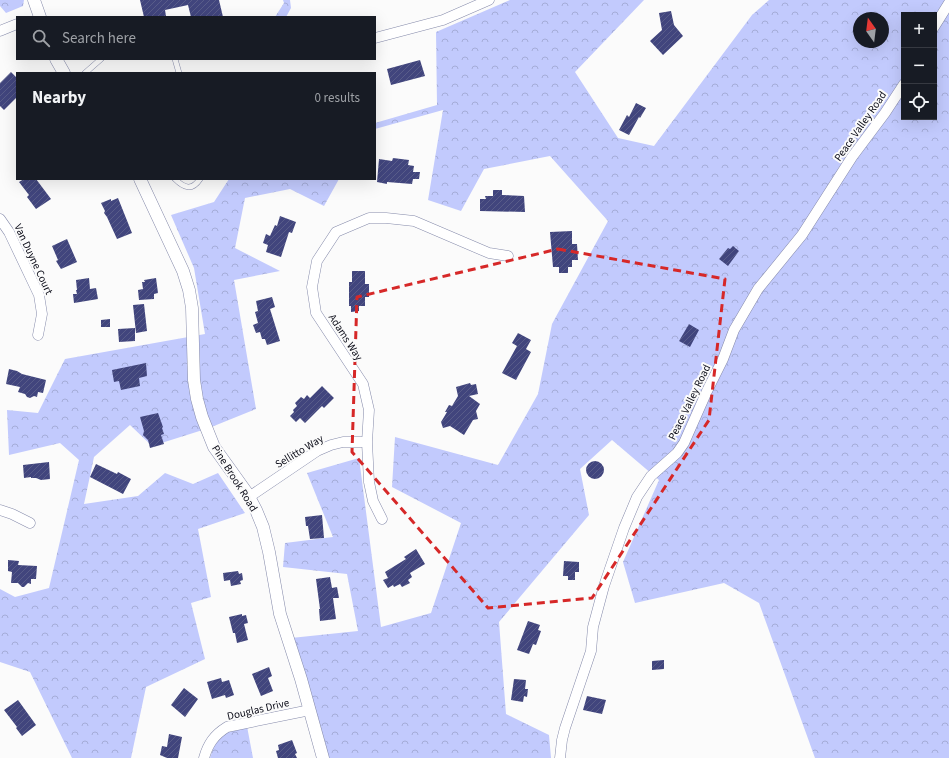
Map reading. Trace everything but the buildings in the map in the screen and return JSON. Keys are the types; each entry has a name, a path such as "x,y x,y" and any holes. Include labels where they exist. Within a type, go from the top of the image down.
{"street":[{"path":"34,0 38,16"},
{"path":"376,38 442,20 489,0"},
{"path":"937,22 949,3"},
{"path":"0,31 16,24"},
{"path":"57,60 63,72"},
{"name":"Peace Valley Road","path":"560,758 565,728 591,651 593,627 604,586 624,528 637,497 652,476 676,453 684,443 706,391 723,359 734,330 758,289 802,236 852,157 885,113 901,89"},
{"name":"Pine Brook Road","path":"140,180 183,271 189,290 192,308 194,380 202,417 214,447 249,497 263,528 269,552 280,614 310,710 323,758"},
{"name":"Adams Way","path":"382,519 373,501 369,482 367,442 369,410 363,384 316,313 312,287 317,260 336,232 369,218 414,220 489,253 508,256"},
{"name":"Van Duyne Court","path":"0,219 9,232 39,295 42,314 38,335"},
{"name":"Sellitto Way","path":"249,497 317,451 343,442 367,442"},
{"path":"0,510 30,523"},
{"name":"Douglas Drive","path":"204,758 206,750 212,739 216,734 227,727 310,710"}],"lane":[{"path":"86,72 100,60"},
{"path":"175,60 179,72"},
{"path":"176,180 185,187 191,187 199,180"}],"highlighted area":[{"path":"558,249 725,279 709,420 592,598 488,608 352,452 357,297"}],"green space":[{"path":"0,0 24,0 23,6 6,13 0,6"},
{"path":"283,0 290,0 291,8 287,16 276,16 284,3"},
{"path":"510,0 644,0 575,72 618,138 654,146 752,15 769,0 949,0 949,758 815,758 759,603 724,583 635,603 623,562 659,480 612,440 580,469 589,515 499,622 506,714 549,735 551,758 325,758 291,638 358,631 347,574 283,567 285,543 333,537 307,473 359,458 381,627 431,613 461,523 392,487 395,437 498,465 538,394 552,324 608,221 550,156 484,169 461,211 428,200 443,110 376,129 376,123 437,105 436,32"},
{"path":"228,180 338,180 324,206 290,189 245,198 235,248 280,271 234,280 256,409 209,428 152,446 130,425 94,457 84,504 138,496 165,473 193,484 218,473 245,513 198,529 211,597 191,603 205,659 146,687 131,758 72,758 30,672 0,662 0,589 15,597 49,588 79,460 60,443 9,455 7,410 38,413 65,359 205,334 194,268 171,215 214,202"},
{"path":"246,721 253,758 210,758 218,734"}]}
